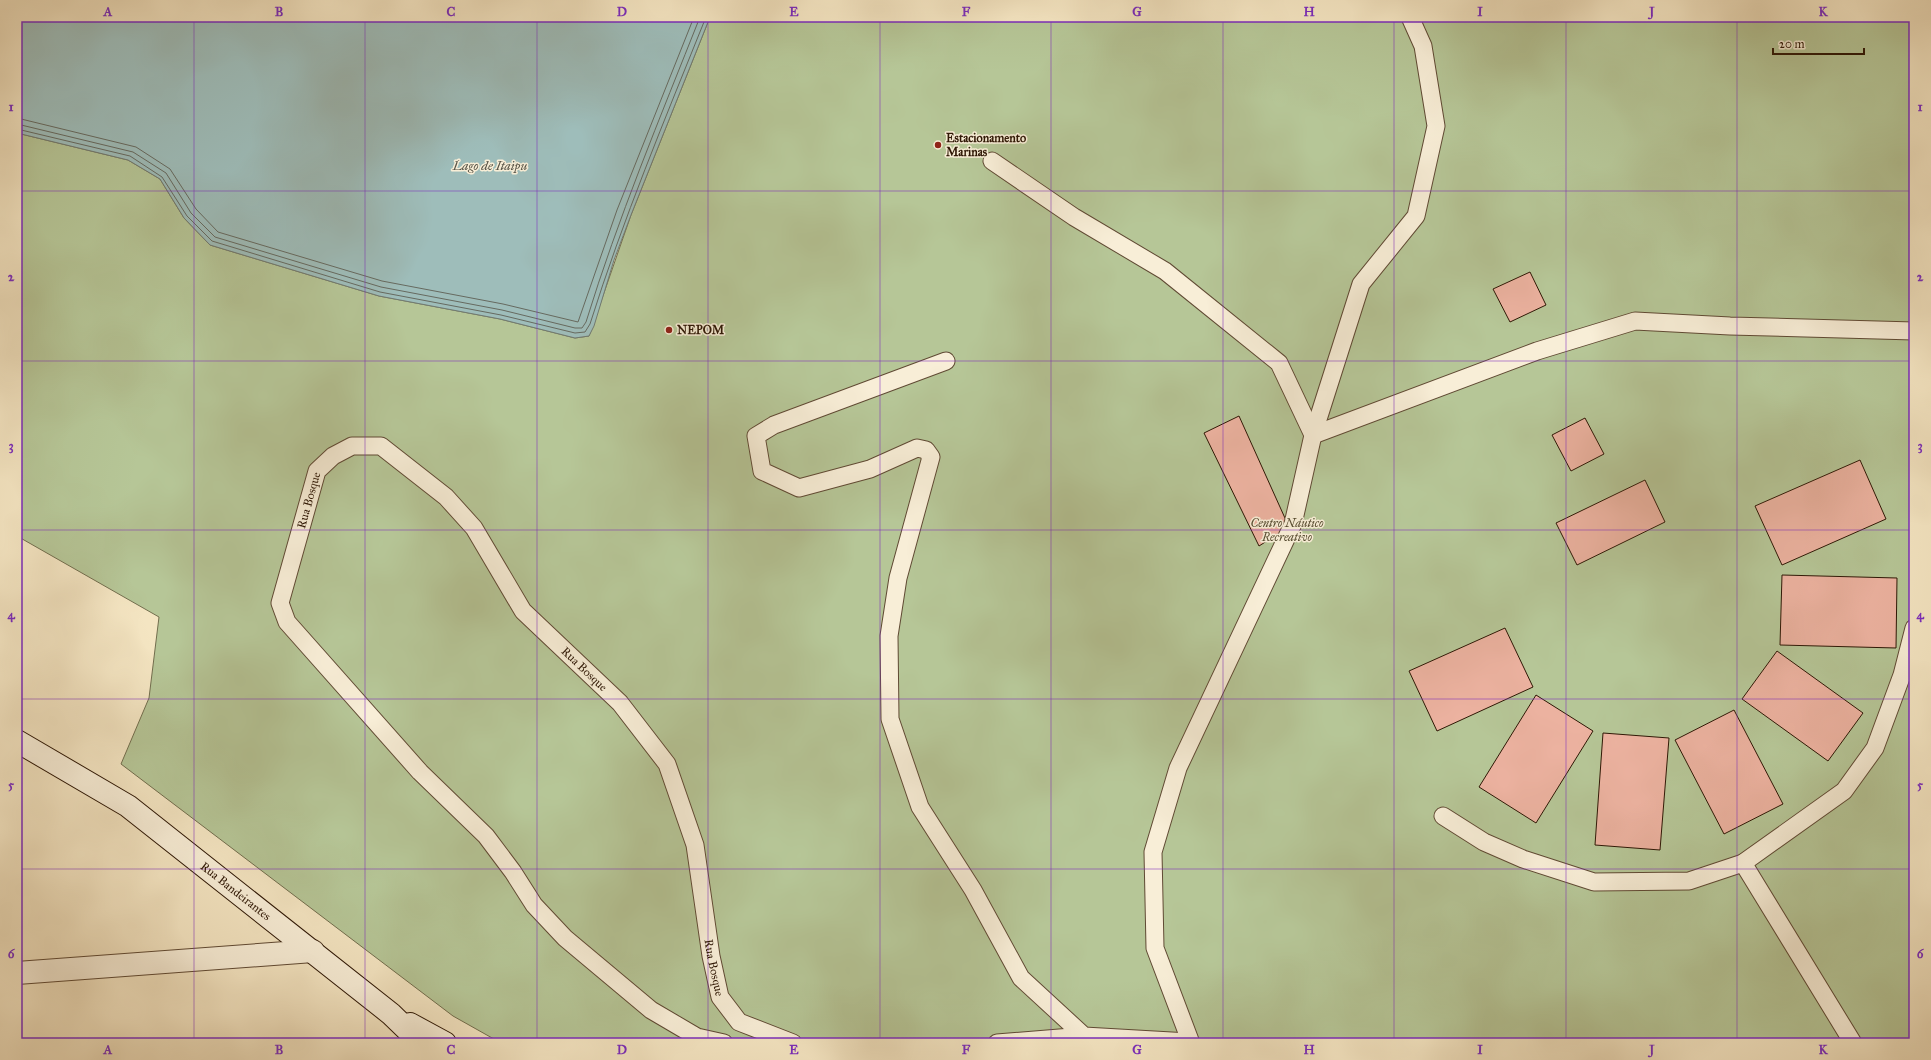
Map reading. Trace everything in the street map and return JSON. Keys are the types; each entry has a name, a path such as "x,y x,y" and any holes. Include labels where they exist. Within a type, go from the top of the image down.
{"street":[{"name":"Rua Bandeirantes","path":"17,741 76,774 128,806 391,1014 421,1043"},
{"path":"17,973 313,951"},
{"name":"Rua Bandeirantes","path":"391,1014 445,1043"}],"lane":[{"path":"997,1043 1084,1036 1190,1042 1154,948 1153,852 1178,768 1293,524 1313,435 1361,284 1416,216 1436,126 1423,46 1410,17"},
{"path":"992,161 1074,217 1166,271 1279,363 1313,435"},
{"path":"1313,435 1537,350 1635,321 1730,326 1914,331"},
{"path":"946,361 774,425 756,436 762,471 799,488 870,469 917,448 926,450 931,457 898,578 889,636 890,719 920,806 973,890 1021,978 1084,1036"},
{"name":"Rua Bosque","path":"724,1043 697,1038 651,1010 565,938 534,905 513,872 486,836 420,772 288,622 280,603 318,471 333,456 352,446 381,446 446,497 474,528 523,611 620,703 666,764 695,845 711,956 720,997 739,1022 793,1043"},
{"path":"1444,816 1484,842 1523,859 1594,882 1689,880 1743,863 1844,791 1875,748 1902,675 1914,628"},
{"path":"1743,863 1853,1043"}],"green space":[{"name":"Centro Náutico Recreativo","path":"710,17 1914,17 1914,1043 501,1043 453,1016 121,764 149,698 159,617 17,536 17,133 128,160 160,179 184,218 210,245 379,296 500,319 575,338 589,336 631,215"}],"water":[{"name":"Lago de Itaipu","path":"17,17 710,17 614,260 594,326 589,336 575,338 500,319 379,296 210,245 184,218 160,179 128,160 17,133"}],"building":[{"path":"1530,272 1546,305 1510,322 1493,289"},
{"path":"1239,416 1289,527 1259,546 1204,433"},
{"path":"1585,418 1604,454 1571,471 1552,435"},
{"path":"1860,460 1886,519 1782,565 1755,506"},
{"path":"1645,480 1665,522 1577,565 1556,523"},
{"path":"1782,575 1897,578 1896,648 1780,645"},
{"path":"1505,628 1533,687 1437,731 1409,671"},
{"path":"1777,651 1863,713 1828,761 1742,699"},
{"path":"1536,695 1593,731 1536,823 1479,787"},
{"path":"1734,710 1783,804 1724,834 1675,740"},
{"path":"1603,733 1669,738 1660,850 1595,845"}],"place":[{"name":"Estacionamento Marinas","path":"938,145"},
{"name":"NEPOM","path":"669,330"}]}
